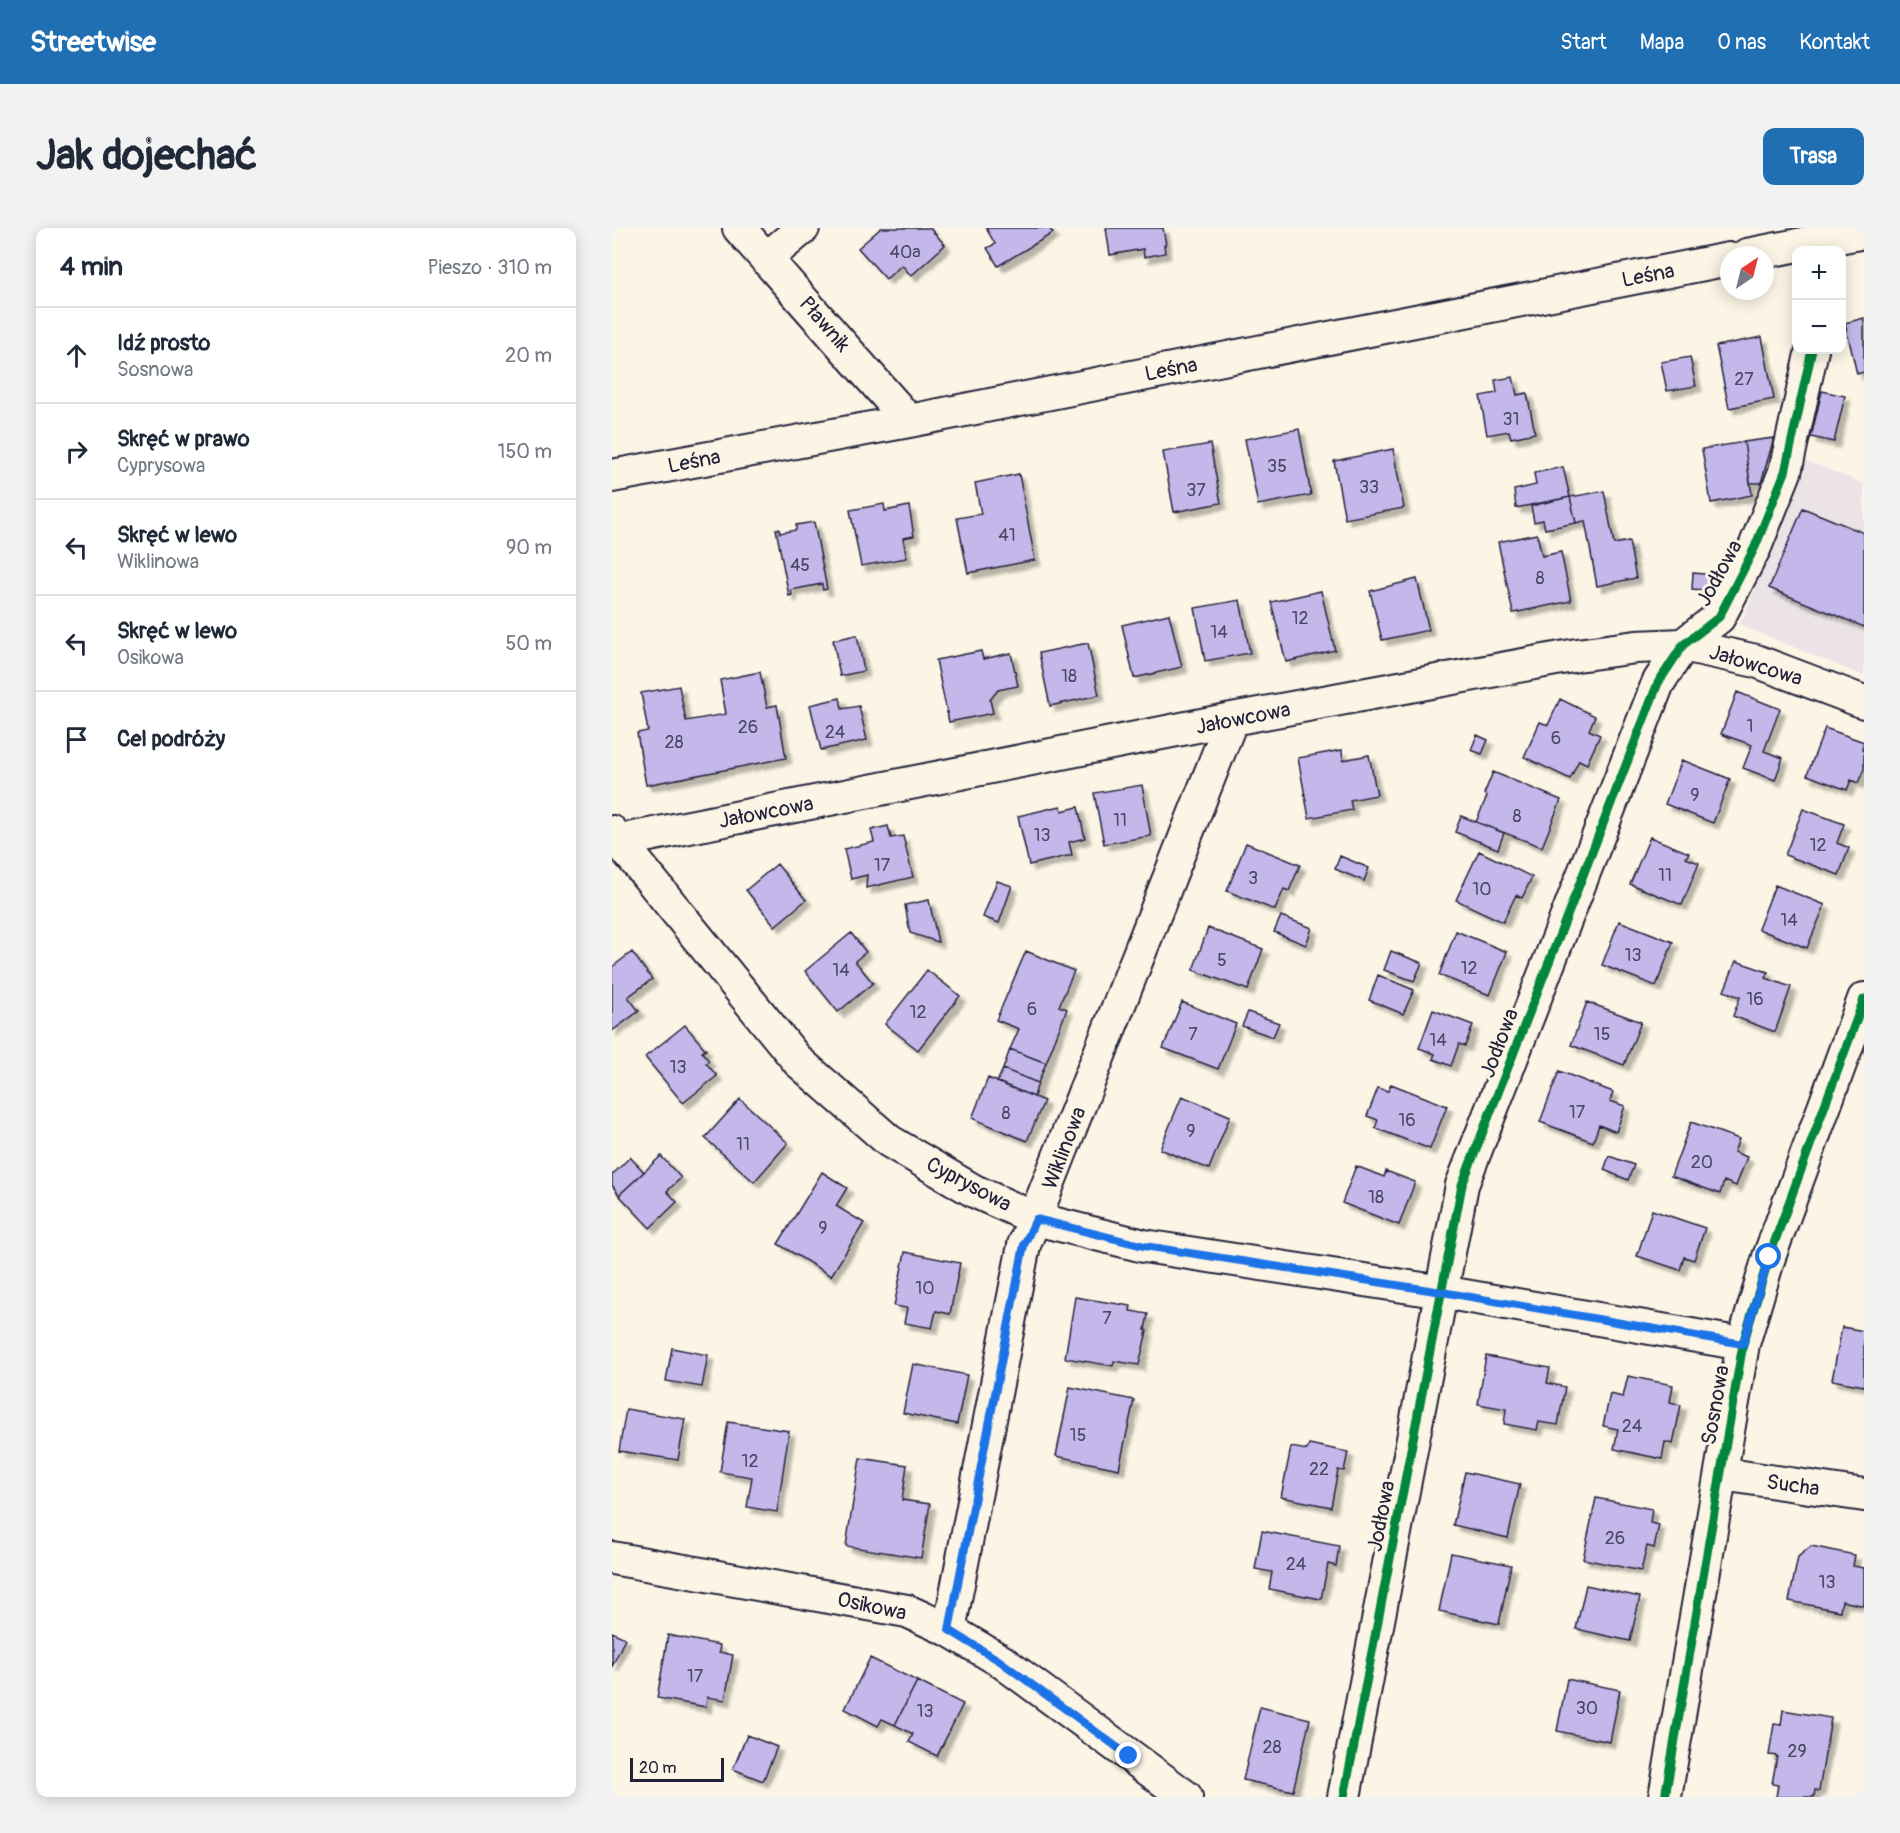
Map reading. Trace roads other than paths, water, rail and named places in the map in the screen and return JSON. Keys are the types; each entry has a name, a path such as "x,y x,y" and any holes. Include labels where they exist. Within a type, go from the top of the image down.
{"street":[{"name":"Pławnik","path":"739,228 909,421"},
{"path":"767,258 802,228"},
{"path":"1774,250 1864,232"},
{"name":"Leśna","path":"612,476 909,421 1720,261"},
{"name":"Jodłowa","path":"1344,1797 1462,1185 1658,683 1683,645 1719,617 1755,547 1785,472 1811,354"},
{"name":"Jałowcowa","path":"615,837 1232,719 1577,655 1636,647 1683,645 1756,661 1864,702"},
{"name":"Wiklinowa","path":"949,1630 1024,1245 1232,719"},
{"name":"Cyprysowa","path":"615,837 798,1061 889,1141 974,1191 1036,1219 1144,1246 1442,1292 1743,1344"},
{"name":"Sosnowa","path":"1665,1797 1743,1344 1769,1257 1864,999"},
{"name":"Sucha","path":"1722,1474 1864,1495"},
{"name":"Osikowa","path":"612,1558 907,1611 949,1630 1000,1661 1186,1797"}]}
